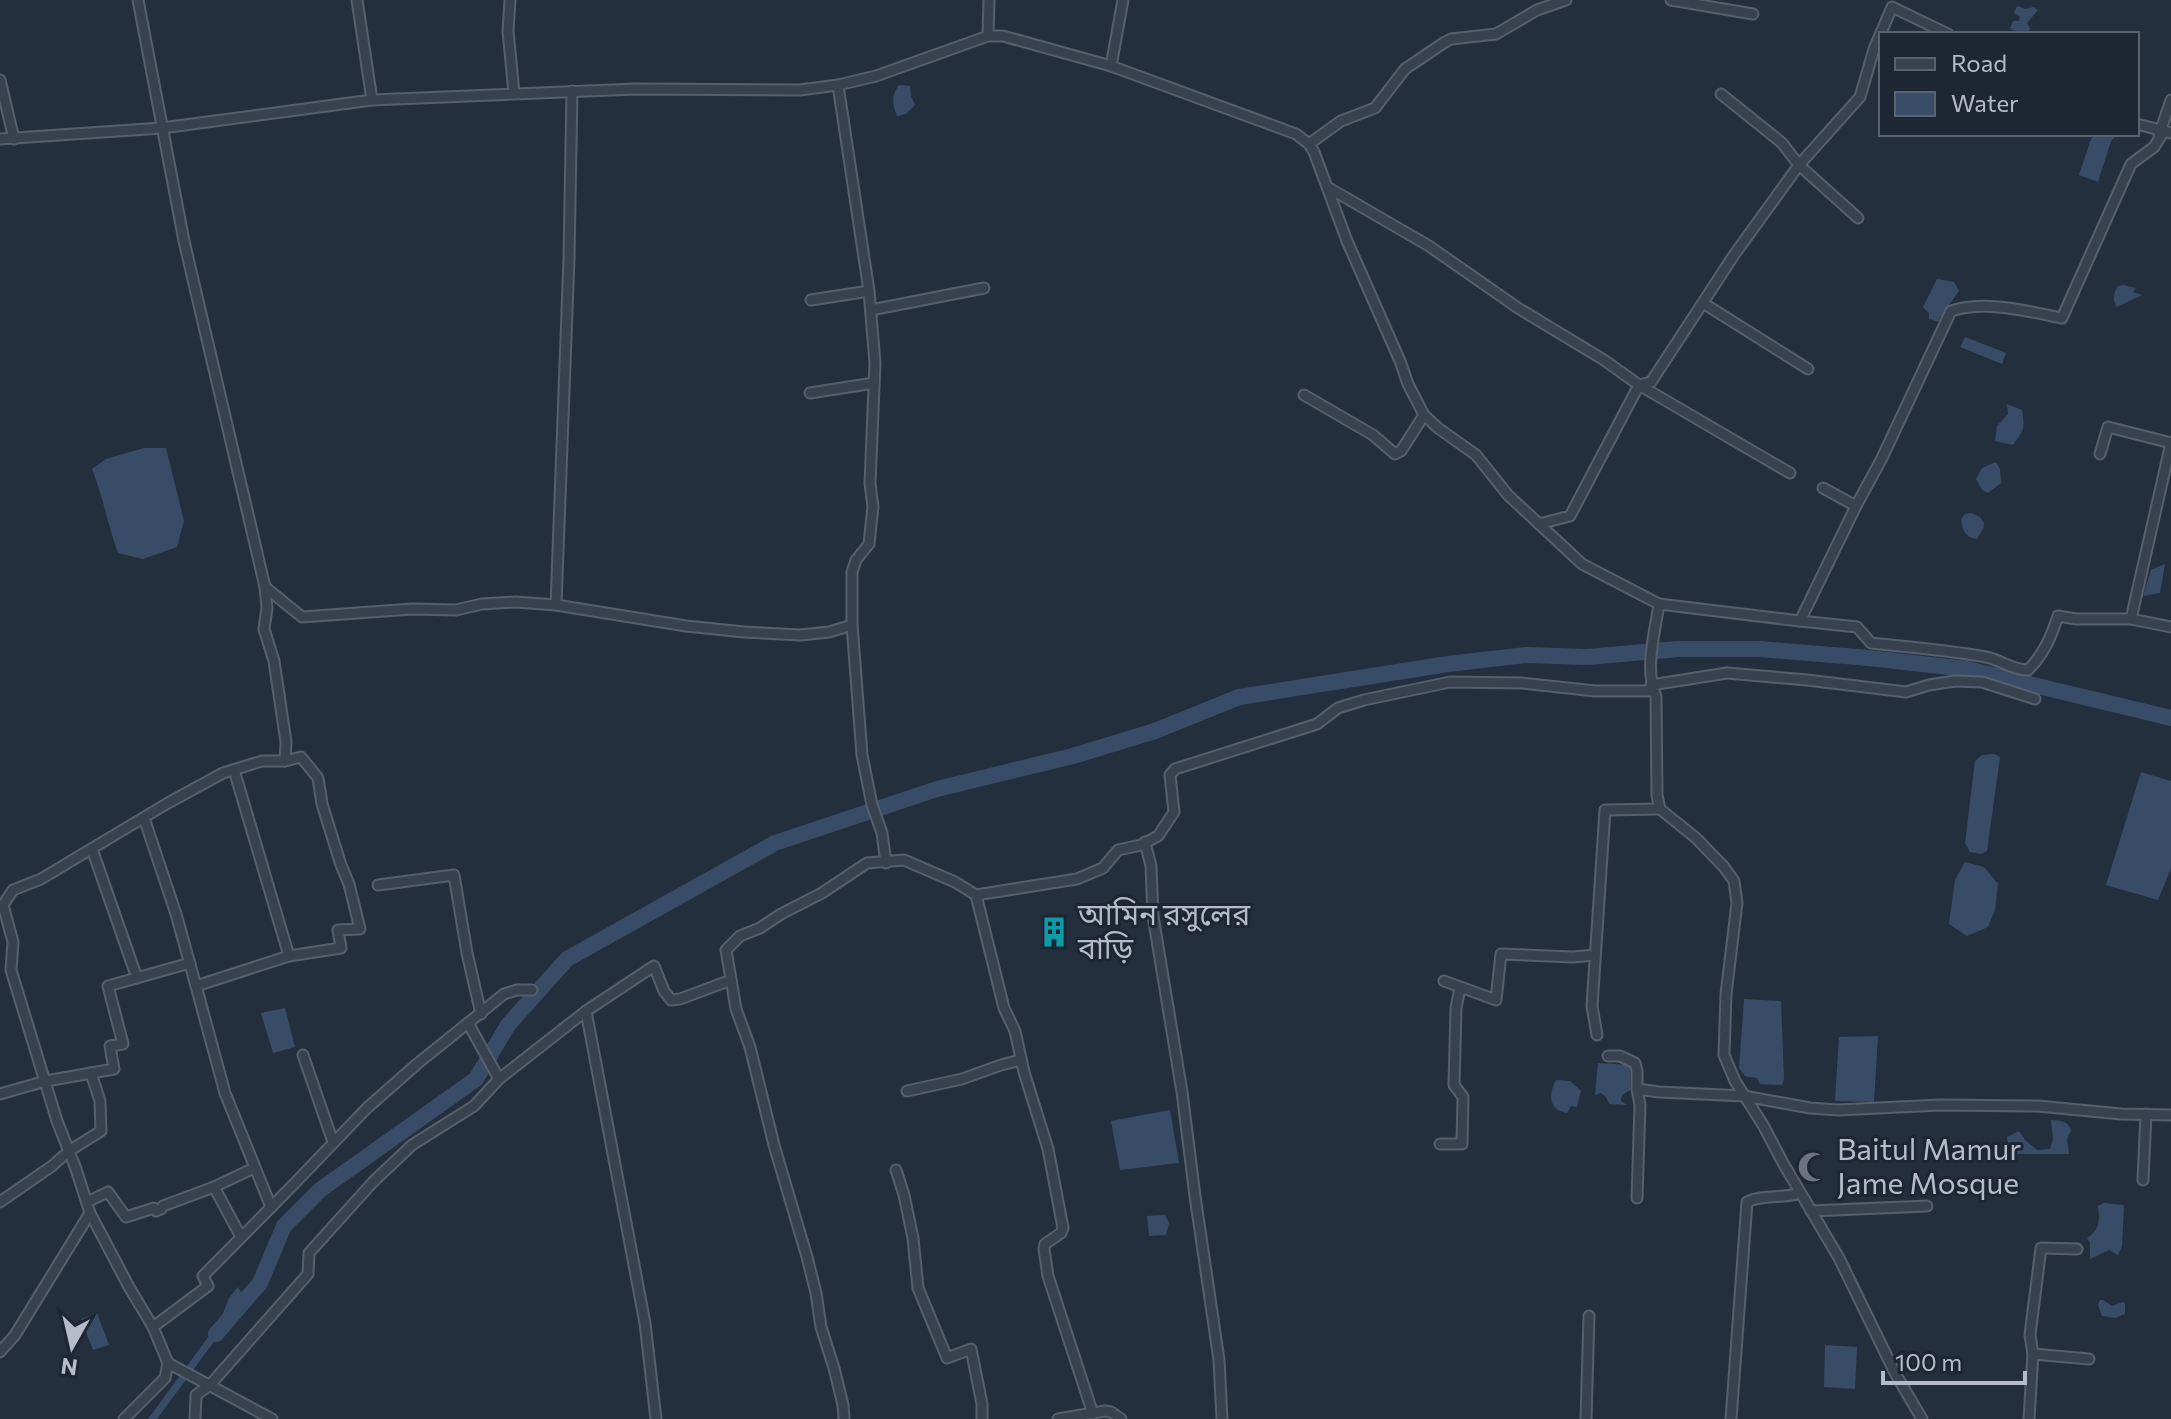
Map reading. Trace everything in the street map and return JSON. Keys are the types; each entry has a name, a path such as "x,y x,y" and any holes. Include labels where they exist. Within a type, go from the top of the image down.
{"street":[{"path":"138,0 184,241 265,587 267,608 264,629 274,661 286,742 285,761"},
{"path":"357,0 372,100"},
{"path":"510,0 508,31 514,93"},
{"path":"988,36 989,0"},
{"path":"1111,66 1123,0"},
{"path":"1309,144 1341,121 1375,108 1405,69 1445,42 1496,34 1537,10 1566,0"},
{"path":"1671,0 1753,14"},
{"path":"1881,32 1892,7 1944,32"},
{"path":"0,139 162,128 372,100 572,91 800,90 838,85 889,72 988,36 1003,36 1111,66 1296,134 1309,144 1329,188 1347,241 1424,415 1476,455 1508,495 1582,564 1659,604 1857,627 1871,643 1993,658 2018,670 2028,670 2040,659 2058,616 2131,619 2171,627"},
{"path":"1539,524 1570,516 1639,385 1651,382 1734,255 1799,165 1860,97 1879,37"},
{"path":"0,80 14,139"},
{"path":"838,85 869,291 874,383 870,483 873,507 869,544 856,560 852,572 852,625 862,755 872,805 882,833 886,863"},
{"path":"556,605 572,91"},
{"path":"1721,94 1782,143 1799,165 1858,218"},
{"path":"1800,621 1889,444 1951,311 1965,307 2001,307 2062,318 2131,164 2154,147 2165,131 2171,100"},
{"path":"2139,124 2165,131"},
{"path":"1329,188 1429,246 1518,308 1639,385 1790,473"},
{"path":"871,310 984,288"},
{"path":"811,300 869,291"},
{"path":"1703,303 1808,369"},
{"path":"810,393 874,383"},
{"path":"1304,395 1373,435 1395,454 1401,451 1424,415"},
{"path":"2100,454 2108,427 2171,443 2131,619"},
{"path":"1823,488 1856,506"},
{"path":"265,587 302,617 412,609 456,610 482,604 516,602 744,632 800,635 829,632 852,625"},
{"path":"844,1419 813,1281 750,1047 736,1009 726,950 740,936 822,893 867,863 904,860 955,882 976,895 1077,879 1103,868 1118,850 1158,836 1174,812 1170,775 1175,769 1317,724 1338,708 1364,700 1450,682 1522,683 1614,692 1651,691 1659,604"},
{"path":"1651,685 1727,673 1906,692 1955,681 1982,682 2035,699"},
{"path":"1651,685 1656,696 1657,795 1660,809 1696,838 1734,881 1737,903 1726,994 1724,1055 1735,1081 1839,1258 1895,1373 1922,1419"},
{"path":"124,1419 165,1378 168,1363 153,1327 90,1213 11,970 13,942 1,904 13,890 41,879 223,773 262,761 301,757 318,778 322,804 349,884 360,929 338,930 341,948 289,956 196,986"},
{"path":"234,770 289,956"},
{"path":"1597,1035 1592,1006 1605,810 1660,809"},
{"path":"144,818 176,914 220,1079 271,1207"},
{"path":"1145,842 1151,866 1153,916 1180,1077 1219,1360 1222,1419"},
{"path":"92,849 137,978"},
{"path":"378,885 454,875 481,1014"},
{"path":"976,895 1004,1008 1015,1031 1048,1149 1063,1228 1061,1233 1045,1244 1048,1276 1093,1414"},
{"path":"1444,981 1496,1000 1501,954 1595,955"},
{"path":"0,1094 46,1081 114,1069 110,1046 123,1044 108,986 190,963"},
{"path":"195,1419 196,1395 210,1385 308,1274 309,1253 373,1182 412,1145 474,1106 499,1079 586,1011 654,966 671,1000 731,980"},
{"path":"1440,1144 1462,1144 1463,1097 1454,1085 1456,1008 1460,988"},
{"path":"153,1327 208,1286 203,1276 367,1108 504,994 532,990"},
{"path":"586,1011 645,1323 656,1419"},
{"path":"468,1023 499,1079"},
{"path":"303,1055 333,1142"},
{"path":"1608,1056 1620,1056 1635,1063 1637,1071 1640,1105 1637,1198"},
{"path":"907,1091 962,1079 1021,1060"},
{"path":"0,1202 101,1131 100,1101 91,1073"},
{"path":"1637,1089 1744,1096 1838,1110 1940,1105 2038,1106 2171,1115"},
{"path":"2143,1180 2146,1114"},
{"path":"87,1202 108,1192 126,1217 154,1208 156,1211 254,1168"},
{"path":"896,1170 913,1238 918,1288 947,1358 971,1349 982,1419"},
{"path":"214,1187 241,1237"},
{"path":"1731,1419 1747,1202 1800,1193"},
{"path":"1811,1211 1927,1206"},
{"path":"0,1352 15,1335 90,1213"},
{"path":"2029,1419 2033,1354 2030,1335 2041,1248 2077,1249"},
{"path":"1586,1419 1589,1316"},
{"path":"2033,1354 2089,1359"},
{"path":"168,1363 272,1419"},
{"path":"1058,1419 1111,1412 1121,1419"}],"water":[{"path":"2017,6 2038,10 2027,23 2029,32 2010,29 2013,21 2019,21 2020,17 2014,13"},
{"path":"899,85 910,86 915,105 906,114 897,116 893,100"},
{"path":"2093,136 2116,136 2111,141 2098,182 2079,175"},
{"path":"1937,279 1954,282 1959,291 1939,322 1929,319 1929,313 1923,307"},
{"path":"2118,286 2136,288 2133,292 2142,295 2117,307 2114,294"},
{"path":"1965,337 2006,353 2002,364 1960,347"},
{"path":"2007,404 2022,410 2023,429 2013,445 1995,441 1997,426 2008,414"},
{"path":"144,448 166,448 184,521 177,547 143,559 118,553 92,469 106,459"},
{"path":"1996,462 2001,483 1988,493 1982,490 1976,479 1982,468"},
{"path":"1971,513 1984,523 1977,539 1967,535 1961,519"},
{"path":"2165,564 2160,593 2143,596 2151,570"},
{"path":"1995,754 2000,757 1987,851 1981,854 1970,852 1965,843 1975,761 1982,755"},
{"path":"2141,772 2171,781 2171,868 2158,900 2106,885"},
{"path":"1965,862 1984,867 1998,884 1995,910 1988,927 1967,936 1949,924 1955,880"},
{"path":"1744,999 1781,1001 1782,1085 1760,1084 1757,1078 1745,1076 1739,1068"},
{"path":"285,1008 295,1047 273,1053 261,1013"},
{"path":"1878,1036 1874,1102 1835,1101 1839,1037"},
{"path":"1598,1063 1630,1065 1630,1090 1621,1098 1627,1105 1609,1104 1601,1093 1595,1095"},
{"path":"1556,1080 1570,1081 1581,1091 1577,1107 1571,1106 1567,1113 1557,1109 1552,1101"},
{"path":"1170,1110 1179,1163 1120,1170 1111,1121"},
{"path":"2051,1120 2068,1124 2071,1130 2067,1139 2069,1154 2010,1154 2007,1137 2019,1131 2037,1150 2050,1149 2053,1139"},
{"path":"2104,1203 2124,1205 2122,1246 2118,1255 2109,1250 2090,1259 2087,1238 2097,1228 2098,1206"},
{"path":"1165,1215 1169,1223 1166,1235 1149,1236 1147,1216"},
{"path":"238,1287 242,1294 235,1301 227,1324 157,1419 148,1419 220,1321 229,1298"},
{"path":"2100,1300 2112,1306 2123,1302 2125,1314 2115,1318 2102,1316 2098,1305"},
{"path":"97,1313 109,1345 93,1350 81,1319"},
{"path":"1825,1345 1857,1347 1855,1389 1824,1387"}],"waterway":[{"path":"216,1334 260,1283 284,1226 320,1190 476,1079 508,1025 567,959 775,843 937,789 1073,756 1155,731 1239,697 1526,655 1588,657 1678,649 1759,649 1869,658 1967,669 2171,718"}],"place":[{"name":"আমিন রসুলের বাড়ি","path":"1054,932"},
{"name":"Baitul Mamur Jame Mosque","path":"1813,1167"}]}
